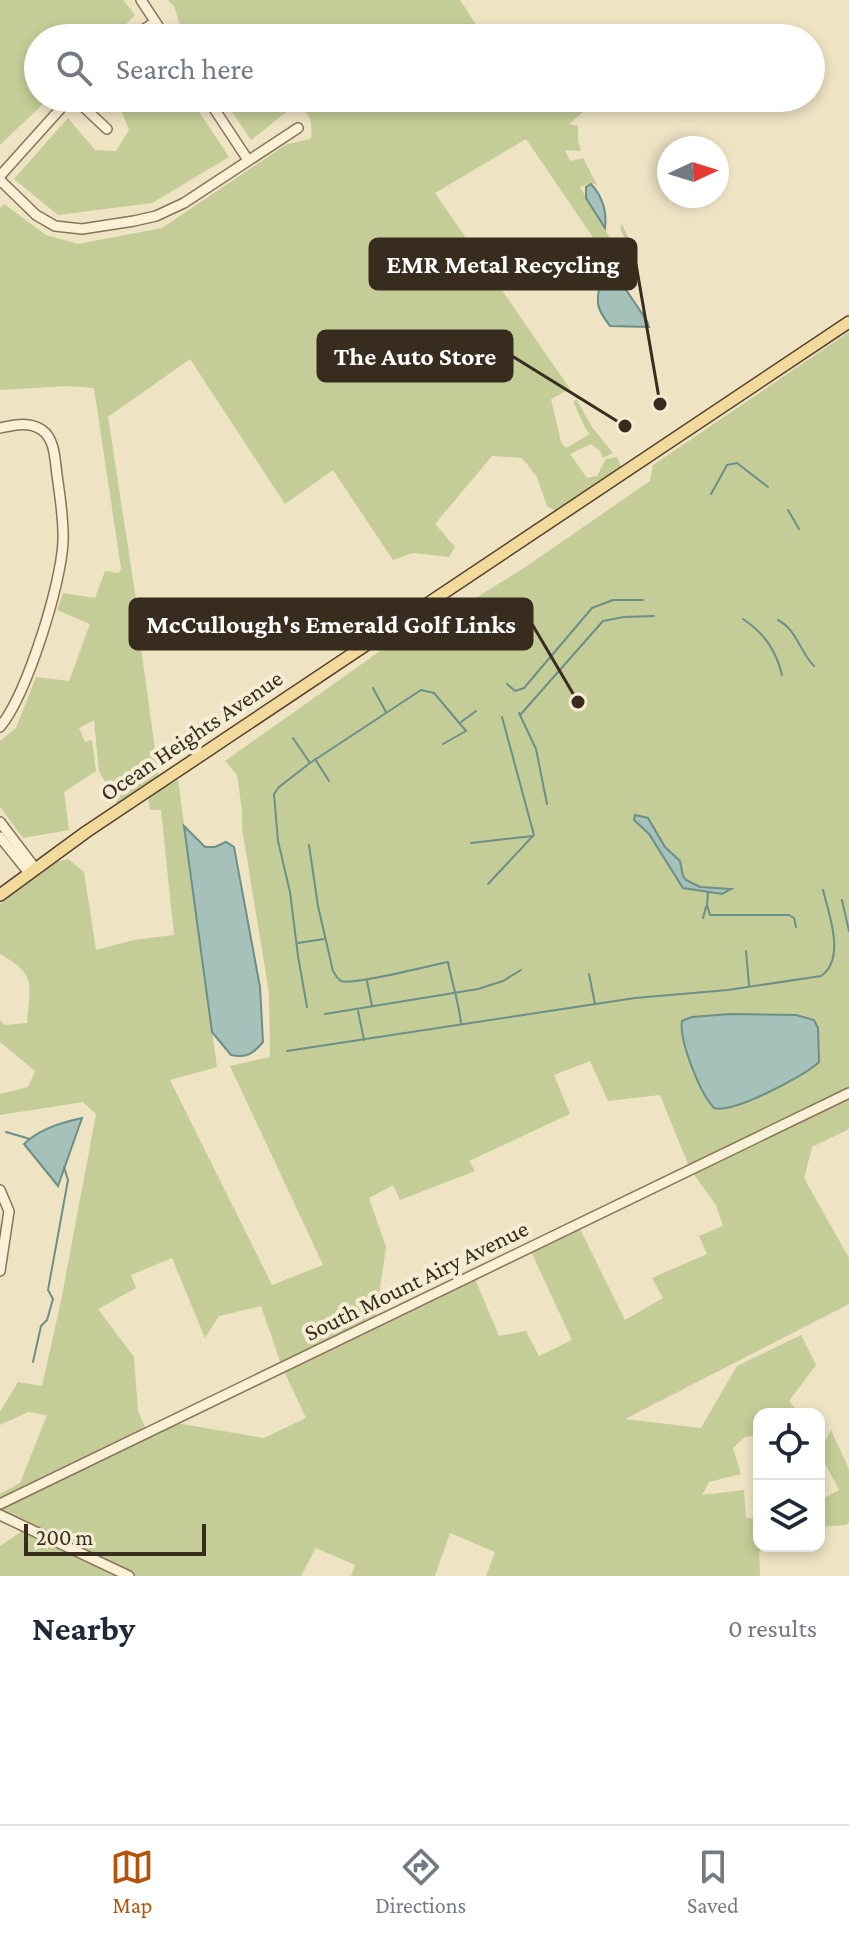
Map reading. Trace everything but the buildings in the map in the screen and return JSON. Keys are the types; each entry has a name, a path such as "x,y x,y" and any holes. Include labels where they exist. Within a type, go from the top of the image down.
{"main road":[{"name":"Ocean Heights Avenue","path":"0,895 271,707 849,322"}],"street":[{"path":"141,0 155,22 152,24"},
{"path":"59,112 0,178 43,220 61,228 82,229 141,220 165,212 193,198 298,128"},
{"path":"88,112 107,129"},
{"path":"216,112 248,160"},
{"path":"0,428 32,425 49,438 54,454 63,533 60,570 51,602 19,696 0,727"},
{"path":"0,822 32,870"},
{"path":"0,837 32,870"},
{"name":"South Mount Airy Avenue","path":"0,1504 849,1093"},
{"path":"0,1190 9,1211 0,1271"},
{"path":"0,1515 129,1576"}],"green space":[{"path":"0,0 123,0 135,15 126,24 24,24 24,112 34,112 0,145"},
{"path":"168,0 460,0 476,24 180,24 174,6"},
{"path":"122,112 199,112 229,157 152,203 58,215 14,179 68,118 95,150 116,151 129,130"},
{"path":"232,112 286,112 251,140"},
{"path":"305,112 583,112 569,124 578,126 581,151 565,150 570,161 583,158 597,185 591,183 580,187 616,248 620,249 627,243 620,228 622,224 633,248 617,262 620,277 526,139 435,193 570,389 551,399 561,442 566,448 590,434 573,401 577,400 592,427 613,453 603,458 591,444 570,454 587,478 597,476 606,459 617,457 622,469 557,512 547,506 537,477 522,458 492,456 435,524 455,547 449,557 413,553 393,560 333,470 285,504 190,359 108,417 139,619 159,778 118,805 99,771 94,720 79,728 85,742 92,740 96,771 64,792 69,830 23,838 0,807 0,741 16,728 36,677 69,681 90,624 57,610 63,593 95,598 105,571 119,573 121,568 94,388 66,386 0,390 0,208 4,204 46,235 78,244 162,228 287,144 311,139 310,118"},
{"path":"849,332 849,1129 812,1147 804,1178 849,1258 849,1304 625,1419 701,1428 737,1366 801,1335 816,1365 789,1401 795,1408 753,1408 753,1436 745,1437 733,1448 741,1474 709,1482 702,1495 744,1490 746,1518 753,1519 753,1552 759,1552 760,1576 486,1576 495,1552 450,1533 435,1576 351,1576 355,1565 316,1548 301,1576 0,1576 0,1546 21,1532 0,1516 0,1494 20,1483 47,1415 28,1412 0,1425 0,1412 18,1382 42,1386 96,1114 83,1102 0,1115 0,1094 28,1087 35,1071 0,1042 0,1020 4,1025 27,1023 30,989 26,975 20,968 0,954 0,904 51,864 68,859 84,872 96,950 134,940 174,935 161,810 150,810 148,796 178,780 217,1067 170,1080 272,1285 323,1265 230,1066 270,1057 269,993 242,828 237,775 225,761 390,644 432,630 448,615 524,568 650,481 653,465","holes":["590,1061 608,1101 660,1095 690,1169 716,1205 723,1226 699,1236 707,1254 652,1278 663,1298 625,1320 577,1223 529,1247 572,1340 539,1356 526,1331 499,1336 473,1274 375,1322 386,1247 369,1198 393,1185 400,1200 475,1171 469,1161 570,1114 554,1075","172,1258 205,1338 219,1316 261,1306 282,1367 306,1418 264,1438 170,1422 148,1434 138,1411 134,1357 98,1309 136,1288 131,1275"]},
{"path":"831,1430 849,1469 849,1522 846,1525 825,1527 825,1498 839,1490 825,1463 825,1441"}],"water":[{"path":"591,184 603,204 605,228 586,198 586,187"},
{"path":"616,275 649,327 610,326 603,316 598,302 600,285"},
{"path":"635,815 648,818 665,847 680,861 686,880 700,887 731,889 722,894 683,888 649,834 634,820"},
{"path":"184,826 205,847 226,842 234,847 260,987 263,1042 246,1055 231,1055 212,1032"},
{"path":"796,1015 814,1020 818,1028 819,1062 751,1100 714,1108 692,1066 682,1021 692,1017"},
{"path":"82,1118 58,1186 24,1144 51,1127"}],"waterway":[{"path":"711,494 727,465 737,463 768,487"},
{"path":"788,510 799,529"},
{"path":"507,684 515,691 524,688 592,608 613,600 643,600"},
{"path":"521,714 603,621 654,616"},
{"path":"743,619 768,643 782,675"},
{"path":"778,620 790,629 814,666"},
{"path":"373,688 386,712"},
{"path":"307,1007 290,892 278,841 274,794 310,763 421,690 434,693 466,731 443,744"},
{"path":"461,722 476,711"},
{"path":"519,713 536,749 547,804"},
{"path":"502,717 534,835"},
{"path":"293,738 310,763"},
{"path":"315,759 329,781"},
{"path":"471,843 533,836"},
{"path":"488,884 532,837"},
{"path":"309,845 318,906 333,971 338,978 348,982 360,981 448,962 461,1024"},
{"path":"287,1051 635,998 728,990 821,976 829,968 834,948 832,923 823,890"},
{"path":"708,892 710,915 789,915 794,918 796,927"},
{"path":"842,900 849,931"},
{"path":"703,918 706,907"},
{"path":"298,943 324,939"},
{"path":"746,951 749,985"},
{"path":"325,1014 478,989 503,981 521,970"},
{"path":"589,974 595,1004"},
{"path":"367,981 372,1006"},
{"path":"358,1011 364,1040"},
{"path":"6,1132 30,1139"},
{"path":"33,1362 41,1326 47,1320 53,1299 48,1290 68,1180 64,1167"}],"place":[{"name":"EMR Metal Recycling","path":"660,404"},
{"name":"The Auto Store","path":"625,426"},
{"name":"McCullough's Emerald Golf Links","path":"578,702"}]}
